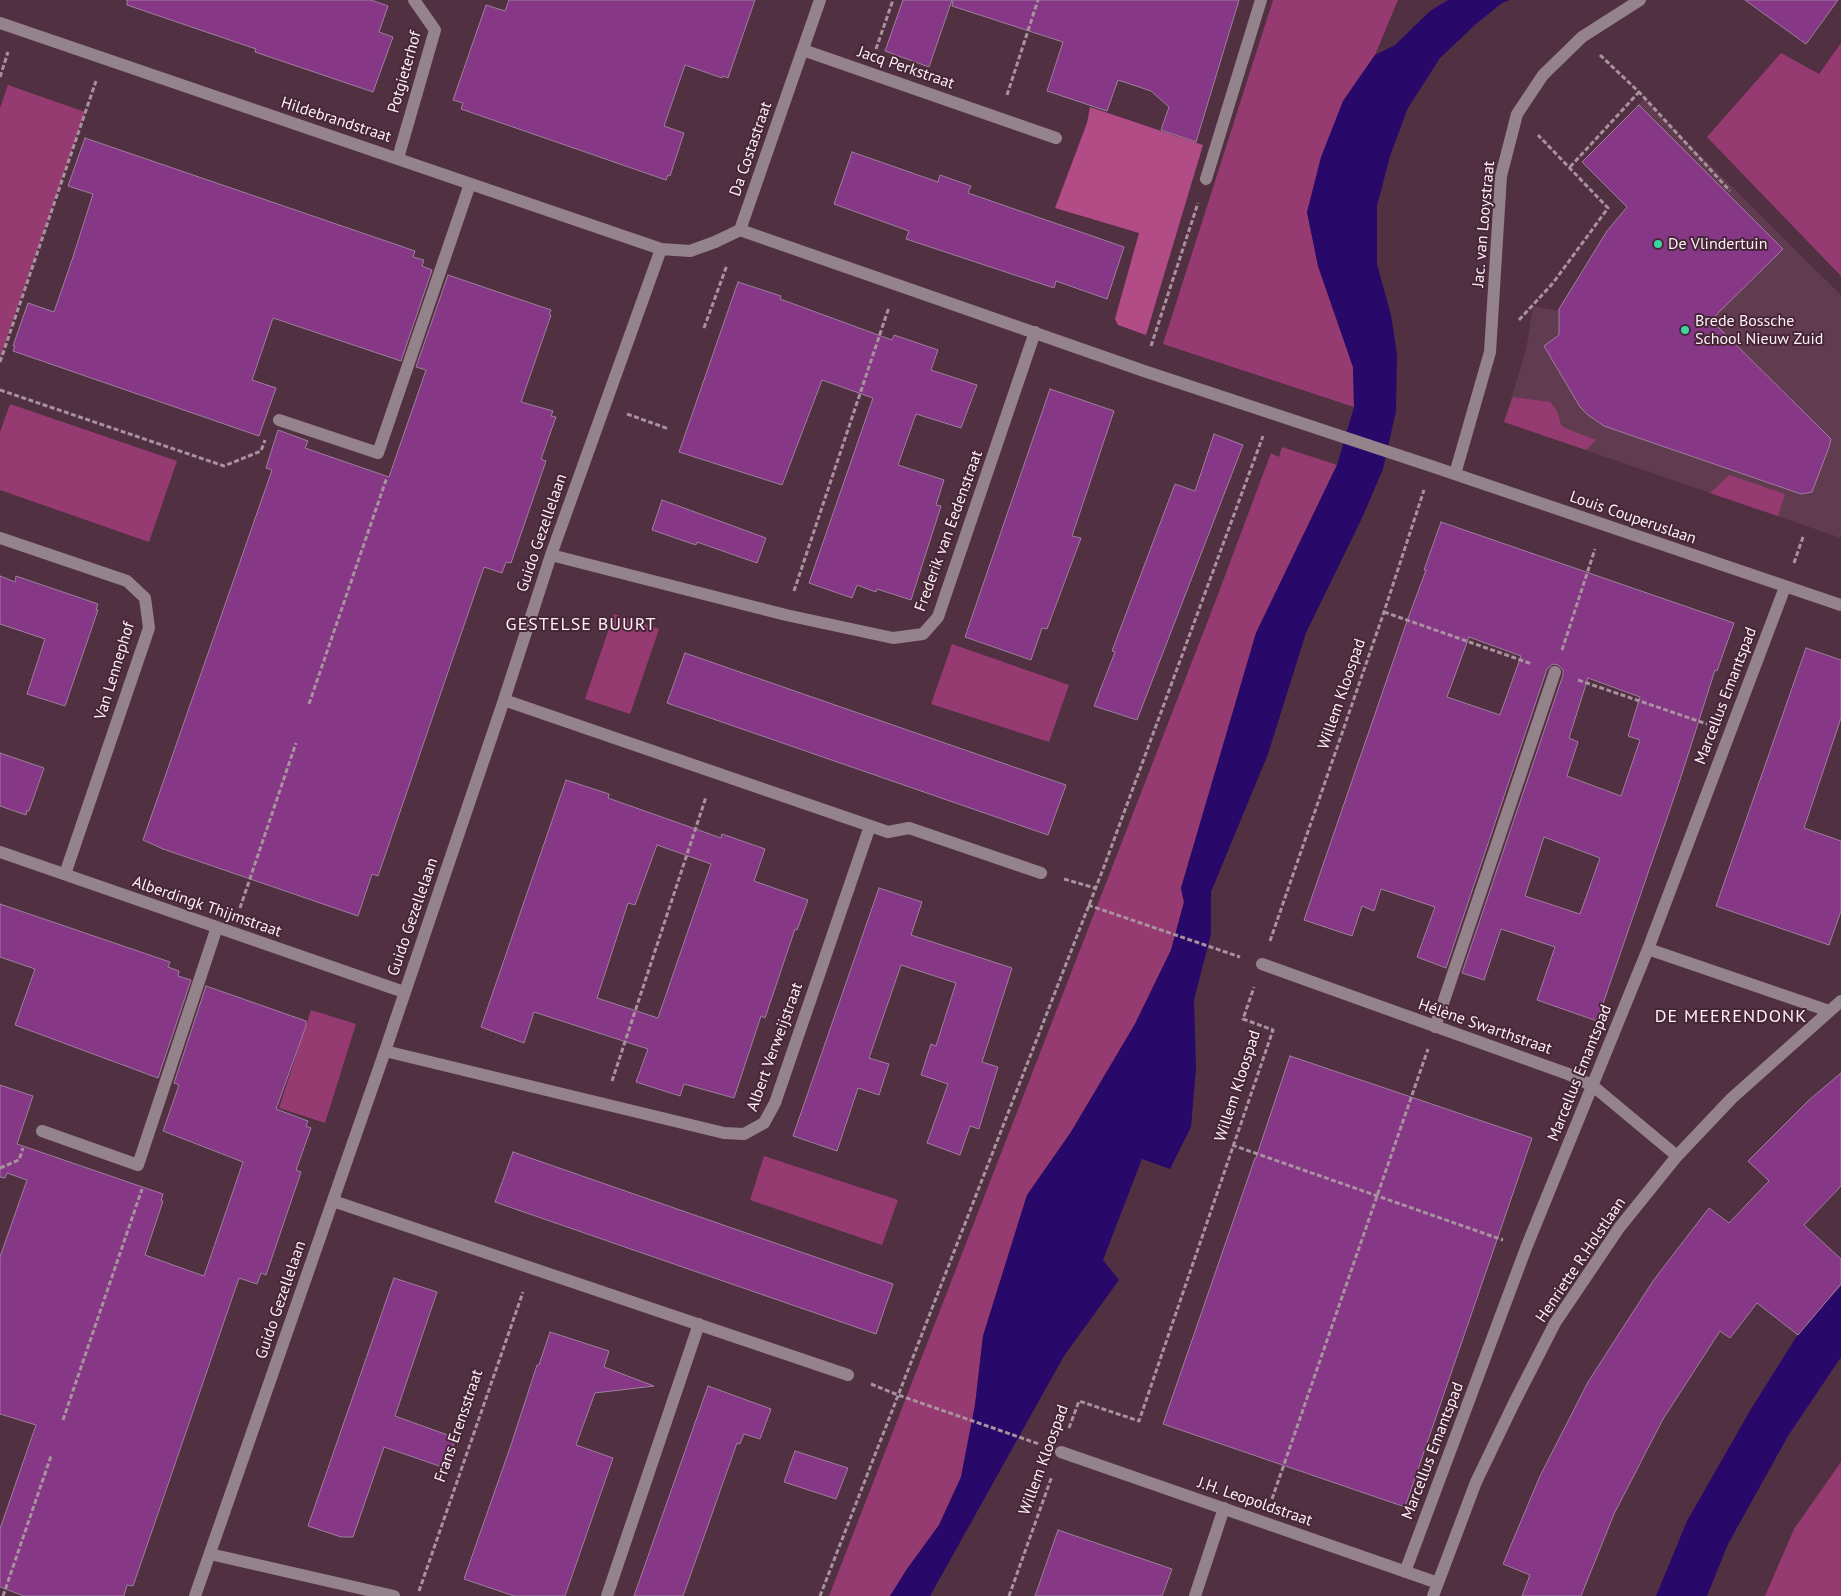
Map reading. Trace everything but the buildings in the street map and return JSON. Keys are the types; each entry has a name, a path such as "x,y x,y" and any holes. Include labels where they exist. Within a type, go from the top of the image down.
{"street":[{"name":"Potgieterhof","path":"398,158 435,30 414,0"},
{"name":"Da Costastraat","path":"740,230 820,0"},
{"path":"1206,179 1261,0"},
{"name":"Jac. van Looystraat","path":"1455,474 1490,352 1501,176 1517,114 1543,75 1582,37 1640,0"},
{"name":"Hildebrandstraat","path":"0,23 661,249"},
{"name":"Jacq Perkstraat","path":"803,50 1056,138"},
{"path":"279,420 378,453 470,184"},
{"path":"661,249 690,251 740,230 1144,371 1272,413"},
{"name":"Guido Gezellelaan","path":"196,1596 385,1051 551,555 661,249"},
{"name":"Frederik van Eedenstraat","path":"551,555 786,615 893,638 923,634 938,617 1035,332"},
{"name":"Louis Couperuslaan","path":"1272,413 1416,460 1841,606"},
{"name":"Van Lennephof","path":"0,538 127,581 145,598 149,628 65,874"},
{"name":"Marcellus Emantspad","path":"1405,1572 1526,1248 1648,949 1785,587"},
{"path":"1435,1027 1555,672"},
{"path":"504,700 888,832 909,828 1041,872"},
{"name":"Albert Verweijstraat","path":"385,1051 724,1133 744,1134 764,1123 775,1103 870,826"},
{"name":"Alberdingk Thijmstraat","path":"0,852 404,992"},
{"path":"42,1131 138,1165 216,927"},
{"path":"1648,949 1829,1011"},
{"name":"Hélène Swarthstraat","path":"1262,964 1568,1074 1593,1086 1677,1156"},
{"name":"Henriette R.Holstlaan","path":"1433,1596 1476,1482 1514,1403 1555,1323 1619,1228 1677,1156 1732,1098 1841,1001"},
{"path":"333,1201 848,1375"},
{"path":"607,1596 698,1324"},
{"name":"J.H. Leopoldstraat","path":"1060,1452 1438,1583"},
{"path":"1194,1596 1224,1508"},
{"path":"210,1554 394,1596"}],"path":[{"path":"868,72 893,0"},
{"path":"999,117 1038,0"},
{"path":"1582,37 1639,92 1730,191"},
{"path":"0,362 103,59"},
{"path":"1570,167 1639,92"},
{"path":"1490,352 1553,283 1608,208 1517,114"},
{"path":"1144,371 1206,179"},
{"path":"704,328 740,230"},
{"path":"786,615 897,284"},
{"path":"0,390 224,466 261,451 270,425 279,420"},
{"path":"605,406 669,429"},
{"path":"820,1596 1095,888 1272,413"},
{"path":"309,704 387,478 378,453"},
{"name":"Willem Kloospad","path":"1009,1596 1079,1401 1139,1421 1232,1145 1273,1030 1243,1019 1381,621 1432,466"},
{"path":"1555,672 1602,525"},
{"path":"231,932 296,743"},
{"path":"604,1105 714,773"},
{"path":"1041,872 1095,888"},
{"path":"1088,905 1245,959"},
{"path":"1265,1522 1435,1027"},
{"path":"0,1168 19,1160 23,1147 42,1131"},
{"path":"1232,1145 1526,1248"},
{"path":"63,1420 143,1186 138,1165"},
{"name":"Frans Erensstraat","path":"417,1596 532,1267"},
{"path":"898,1395 1060,1452"},
{"path":"2,1596 51,1456"}],"shaded area":[{"path":"1273,0 1398,0 1375,55 1343,101 1307,212 1318,266 1353,367 1354,407 1163,344"},
{"path":"1448,0 1510,0 1502,3 1476,24 1440,58 1408,108 1390,156 1377,206 1377,264 1391,315 1397,354 1396,411 1383,469 1362,518 1306,633 1268,754 1211,892 1211,934 1194,1000 1196,1068 1191,1127 1170,1169 1142,1159 1103,1260 1119,1280 1064,1356 930,1596 890,1596 939,1525 961,1477 975,1405 983,1336 1027,1195 1071,1132 1135,1024 1171,950 1184,902 1181,888 1256,633 1337,465 1354,407 1353,367 1318,266 1307,212 1321,157 1343,101 1375,55 1395,45 1430,11"},
{"path":"1841,43 1841,276 1707,137 1781,53 1819,74"},
{"path":"8,85 85,112 0,358 0,108"},
{"name":"Brede Bossche School Nieuw Zuid","path":"1644,99 1841,295 1841,538 1504,422 1526,350 1533,306 1559,311 1607,231 1642,223 1582,162"},
{"path":"1090,107 1203,145 1146,335 1118,325 1115,319 1139,233 1055,208 1087,123"},
{"path":"1513,397 1550,402 1557,411 1561,425 1596,440 1586,450 1504,422"},
{"path":"10,404 177,461 149,542 0,490 0,432"},
{"path":"1282,447 1337,465 1256,633 1181,888 1184,902 1171,950 1135,1024 1071,1132 1027,1195 983,1336 975,1405 961,1477 939,1525 890,1596 829,1596 1214,605 1271,453 1279,457"},
{"path":"1729,475 1785,494 1778,516 1710,493"},
{"path":"614,614 659,629 630,714 585,699"},
{"path":"952,644 1069,685 1049,742 931,704"},
{"path":"311,1010 356,1024 325,1123 279,1108"},
{"path":"764,1156 898,1200 882,1245 750,1200"},
{"path":"1841,1286 1841,1357 1788,1436 1728,1544 1707,1596 1656,1596 1687,1521 1751,1409 1800,1331"},
{"path":"1841,1462 1841,1596 1765,1596 1794,1529"}],"place":[{"name":"De Vlindertuin","path":"1658,244"},
{"name":"Brede Bossche School Nieuw Zuid","path":"1685,330"}],"district":[{"name":"GESTELSE BUURT","path":"581,625"},
{"name":"DE MEERENDONK","path":"1731,1017"}]}
